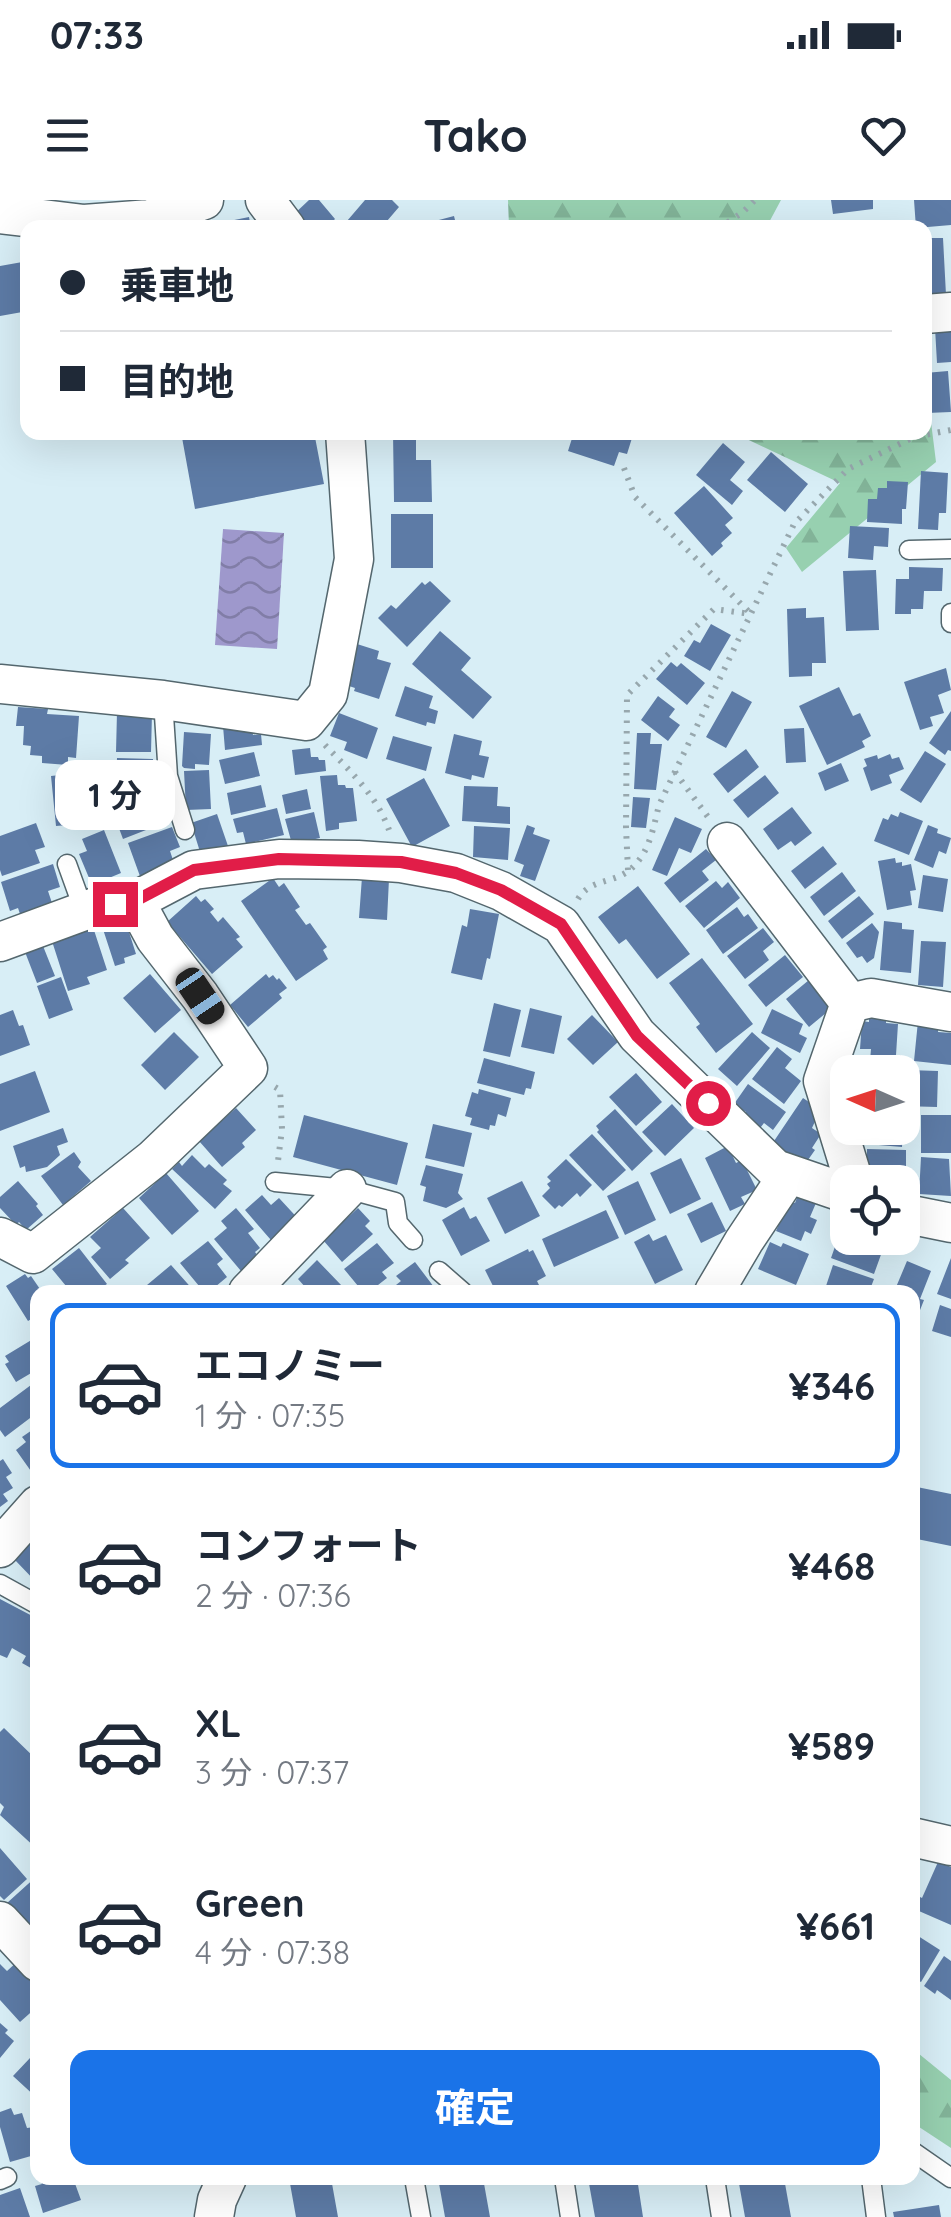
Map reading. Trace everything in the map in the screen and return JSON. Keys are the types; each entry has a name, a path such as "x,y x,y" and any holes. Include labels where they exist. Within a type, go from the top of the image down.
{"street":[{"path":"137,220 204,200"},
{"path":"0,214 50,220"},
{"path":"0,684 163,700 306,721 328,694 354,559 346,440"},
{"path":"727,842 850,1003"},
{"path":"0,942 95,907 135,901 194,870 279,859 401,862 456,873 501,890 561,924 637,1036 775,1169 830,1188"},
{"path":"0,1237 33,1254 153,1158 248,1068 155,938 135,901"},
{"path":"850,1003 871,998 951,1012"},
{"path":"849,1165 822,1081 850,1003"},
{"path":"718,1285 788,1175"},
{"path":"255,1285 347,1189"},
{"path":"920,1216 951,1222"},
{"path":"0,1548 30,1514"},
{"path":"920,1839 951,1846"},
{"path":"0,1921 30,1953"},
{"path":"214,2217 224,2185"}],"lane":[{"path":"909,550 951,549"},
{"path":"951,614 951,623"},
{"path":"163,700 168,776 185,830"},
{"path":"67,864 84,911"},
{"path":"275,1182 347,1189 395,1202 398,1223 413,1240"},
{"path":"439,1271 456,1285"},
{"path":"0,1584 30,1601"},
{"path":"920,2157 951,2178"},
{"path":"415,2185 422,2217"},
{"path":"565,2185 570,2217"},
{"path":"716,2185 721,2217"},
{"path":"871,2185 876,2217"}],"path":[{"path":"731,220 755,200"},
{"path":"561,924 584,889 628,872 648,847 659,805 794,524 848,469 908,440"},
{"path":"624,468 635,497 751,614"},
{"path":"628,872 628,695 714,609 751,614"},
{"path":"306,721 327,748 354,772 385,819"},
{"path":"675,772 727,842"},
{"path":"248,1068 280,1090 282,1129 275,1182"}],"green space":[{"path":"508,200 781,200 770,220 509,220"},
{"path":"932,430 936,462 802,572 786,548 840,483 749,440 932,440"},
{"path":"920,2055 951,2080 951,2148 920,2128"}],"water":[{"path":"223,529 284,533 277,649 215,645"}],"building":[{"path":"309,200 319,200 335,219 296,220 292,216"},
{"path":"365,200 392,200 399,207 388,220 348,220"},
{"path":"831,200 873,200 873,209 833,214"},
{"path":"914,200 951,200 951,225 932,227 932,220 915,220"},
{"path":"932,238 943,238 946,295 932,295"},
{"path":"20,262 20,312 0,316 0,266"},
{"path":"951,327 951,362 937,363 935,328"},
{"path":"948,371 951,412 932,413 932,372"},
{"path":"182,440 316,440 324,484 195,509"},
{"path":"393,440 416,440 416,460 431,460 432,502 394,502"},
{"path":"571,440 631,440 627,454 619,452 614,466 568,451"},
{"path":"723,443 745,462 730,480 743,491 732,505 696,475"},
{"path":"771,452 808,484 785,512 747,480"},
{"path":"921,471 948,473 946,513 939,513 938,530 918,529"},
{"path":"887,481 908,482 902,524 867,522 868,499 877,499 878,488 887,488"},
{"path":"704,486 733,518 725,525 732,533 712,556 674,513"},
{"path":"391,514 433,514 433,568 391,568"},
{"path":"850,526 889,528 888,547 874,546 873,560 848,558"},
{"path":"909,567 943,568 942,591 924,591 923,609 895,614 896,579 909,579"},
{"path":"876,570 879,630 846,631 843,571"},
{"path":"430,581 451,601 407,647 378,618 391,605 396,609 422,582 425,585"},
{"path":"806,608 806,618 824,617 826,663 812,663 812,676 789,677 787,609"},
{"path":"711,624 731,635 710,671 684,656 694,640 700,643"},
{"path":"440,631 471,658 461,670 492,697 473,719 412,664"},
{"path":"357,644 379,651 377,659 391,663 379,699 343,684"},
{"path":"671,662 677,667 681,663 705,683 687,705 656,679"},
{"path":"946,668 951,690 938,695 944,713 930,717 933,726 920,730 904,682"},
{"path":"405,686 433,696 429,708 438,711 435,724 427,722 426,726 395,716"},
{"path":"839,687 853,716 860,713 871,736 862,741 865,747 827,765 799,706"},
{"path":"732,691 752,702 726,748 706,737"},
{"path":"658,696 675,709 669,717 680,725 668,741 641,720"},
{"path":"18,707 79,716 76,758 68,757 68,765 42,763 42,756 30,755 31,746 23,745 24,726 16,726"},
{"path":"951,711 951,751 945,755 929,743"},
{"path":"117,712 152,713 151,752 116,752"},
{"path":"339,713 378,728 367,759 344,750 347,742 330,736"},
{"path":"251,723 253,735 261,734 262,745 225,750 223,726"},
{"path":"804,728 806,762 786,763 784,729"},
{"path":"184,732 211,734 209,765 195,764 195,769 182,766"},
{"path":"637,733 651,733 650,744 662,744 656,790 634,789"},
{"path":"454,734 482,741 479,755 489,757 484,778 472,775 471,780 445,773"},
{"path":"393,736 432,747 426,771 386,759"},
{"path":"310,748 311,757 325,760 326,771 295,775 292,750"},
{"path":"746,749 759,767 728,793 713,774"},
{"path":"925,751 946,764 921,803 900,790"},
{"path":"254,752 260,776 225,784 219,760"},
{"path":"890,754 892,759 899,757 904,769 889,775 892,783 871,791 864,759"},
{"path":"117,758 153,759 153,778 147,778 147,788 116,783"},
{"path":"841,763 849,781 825,791 818,773"},
{"path":"209,770 211,809 186,810 184,771"},
{"path":"86,772 91,823 56,826 51,776"},
{"path":"337,775 338,785 353,788 357,821 339,823 339,829 326,831 320,776"},
{"path":"765,775 779,793 748,818 733,800"},
{"path":"424,778 450,826 412,847 386,799"},
{"path":"261,785 266,807 231,815 227,793"},
{"path":"464,786 498,787 497,806 510,807 510,824 462,821"},
{"path":"307,789 311,809 286,814 282,795"},
{"path":"158,790 169,821 123,839 111,807"},
{"path":"633,797 650,798 646,828 631,827"},
{"path":"792,807 812,833 795,846 791,841 778,850 763,829"},
{"path":"277,808 284,835 246,844 233,819"},
{"path":"314,812 320,838 292,844 285,819"},
{"path":"900,812 923,821 909,855 874,841 883,818 888,820 891,814 898,817"},
{"path":"217,814 228,846 201,855 191,823"},
{"path":"675,817 702,829 691,853 679,848 667,876 652,870"},
{"path":"36,823 45,847 35,850 40,863 2,876 0,836"},
{"path":"527,825 535,828 533,834 550,840 535,881 520,876 524,865 514,861"},
{"path":"928,825 951,838 946,854 939,851 933,868 914,860"},
{"path":"474,826 510,828 508,860 473,857"},
{"path":"172,827 180,847 170,851 175,866 141,879 128,843"},
{"path":"104,830 121,873 92,885 79,854 87,851 82,839"},
{"path":"823,846 837,864 805,889 791,871"},
{"path":"706,849 716,860 702,871 709,880 680,903 664,883"},
{"path":"895,858 902,866 911,864 916,890 910,891 912,905 887,910 878,861"},
{"path":"53,864 60,887 48,891 53,906 21,917 18,908 10,911 1,882"},
{"path":"842,872 856,891 824,916 810,897"},
{"path":"923,875 948,879 943,912 918,908"},
{"path":"362,877 389,879 387,920 359,918"},
{"path":"273,878 279,887 284,883 300,907 295,910 327,947 323,950 328,959 296,981 241,901"},
{"path":"716,881 722,888 728,882 740,898 704,928 685,906"},
{"path":"638,886 690,954 657,979 626,939 619,944 598,917"},
{"path":"196,896 214,909 210,912 218,922 223,917 240,937 236,939 243,947 212,974 167,922"},
{"path":"859,896 874,914 842,939 828,921"},
{"path":"737,907 758,928 723,954 706,930"},
{"path":"470,909 499,914 482,980 451,973 462,925 467,927"},
{"path":"123,913 136,954 115,966 100,920"},
{"path":"884,921 902,923 902,929 914,930 911,973 880,970"},
{"path":"872,923 879,932 874,958 867,963 862,956 857,958 846,943"},
{"path":"92,924 107,970 87,977 90,984 68,991 51,938"},
{"path":"763,928 774,942 763,951 769,960 745,979 727,956"},
{"path":"921,941 946,942 943,987 918,985"},
{"path":"43,946 55,976 37,983 25,952"},
{"path":"785,955 803,977 766,1007 748,985"},
{"path":"702,958 753,1024 716,1053 669,983"},
{"path":"150,974 181,1010 155,1033 123,998"},
{"path":"266,974 279,978 287,988 279,994 282,998 248,1027 230,1005"},
{"path":"61,977 73,1010 49,1019 37,986"},
{"path":"809,980 832,1008 809,1027 786,999"},
{"path":"494,1003 521,1010 510,1057 483,1051"},
{"path":"530,1008 562,1016 554,1054 521,1047"},
{"path":"772,1009 803,1024 799,1034 807,1038 800,1053 761,1033"},
{"path":"13,1010 30,1045 0,1056 0,1015"},
{"path":"592,1015 618,1042 593,1065 567,1039"},
{"path":"869,1017 886,1018 886,1023 898,1024 896,1055 870,1055 871,1049 860,1049 862,1021 869,1022"},
{"path":"918,1021 939,1022 938,1032 951,1033 951,1065 920,1062 920,1055 915,1055"},
{"path":"174,1032 199,1057 165,1090 141,1065"},
{"path":"752,1032 770,1048 737,1086 718,1069"},
{"path":"777,1047 792,1059 785,1068 801,1081 784,1104 752,1079"},
{"path":"484,1058 535,1072 531,1089 526,1088 524,1095 477,1083"},
{"path":"920,1070 938,1071 937,1107 920,1107"},
{"path":"35,1071 50,1112 0,1131 0,1084"},
{"path":"636,1073 662,1102 636,1126 609,1097"},
{"path":"748,1084 786,1112 773,1130 764,1123 757,1132 741,1120 746,1112 734,1104"},
{"path":"479,1089 511,1098 506,1117 498,1114 495,1126 490,1125 489,1130 470,1125 472,1118 465,1116 472,1092 478,1094"},
{"path":"803,1098 812,1104 817,1117 812,1128 821,1134 803,1167 772,1144"},
{"path":"672,1104 694,1128 665,1156 642,1132"},
{"path":"236,1108 256,1130 242,1143 245,1147 222,1167 199,1141"},
{"path":"615,1109 653,1151 632,1171 597,1132 596,1126"},
{"path":"304,1115 408,1143 397,1185 293,1157"},
{"path":"921,1115 951,1115 951,1153 921,1153"},
{"path":"433,1124 472,1133 464,1167 425,1158"},
{"path":"63,1128 68,1142 57,1146 60,1155 47,1167 26,1172 25,1166 20,1168 13,1146"},
{"path":"592,1134 626,1170 603,1191 569,1155"},
{"path":"728,1146 736,1163 742,1160 757,1190 741,1197 745,1204 730,1211 705,1158"},
{"path":"867,1149 906,1150 906,1165 867,1165"},
{"path":"74,1152 81,1162 78,1167 91,1181 63,1205 41,1176"},
{"path":"192,1155 205,1168 209,1164 227,1180 223,1184 232,1191 215,1209 172,1169 179,1162 182,1166"},
{"path":"921,1157 949,1159 951,1196 920,1194"},
{"path":"681,1158 701,1199 670,1214 650,1173"},
{"path":"566,1159 592,1185 580,1197 577,1193 555,1209 542,1196 550,1188 547,1177"},
{"path":"426,1165 463,1174 458,1193 463,1199 446,1208 423,1201 426,1187 420,1185"},
{"path":"166,1173 199,1211 172,1235 139,1198"},
{"path":"18,1181 43,1215 26,1230 0,1208 0,1197"},
{"path":"522,1181 540,1216 505,1234 487,1198"},
{"path":"638,1181 656,1220 625,1235 607,1196"},
{"path":"262,1195 271,1205 279,1198 303,1224 277,1247 245,1210"},
{"path":"798,1195 816,1203 810,1217 817,1220 811,1234 805,1231 801,1241 776,1231 789,1200 795,1203"},
{"path":"712,1202 726,1231 701,1243 687,1214"},
{"path":"464,1207 470,1219 476,1216 490,1241 461,1256 442,1220"},
{"path":"123,1208 150,1238 110,1279 91,1257 101,1248 90,1237"},
{"path":"236,1208 254,1229 248,1233 260,1248 255,1252 258,1256 241,1271 214,1239 227,1228 221,1221"},
{"path":"358,1208 370,1221 365,1226 373,1234 342,1262 323,1240"},
{"path":"606,1210 619,1238 554,1267 542,1239"},
{"path":"649,1234 653,1241 666,1235 683,1270 655,1284 634,1242"},
{"path":"208,1241 223,1259 217,1264 227,1277 217,1285 198,1285 180,1263"},
{"path":"770,1242 809,1254 796,1285 758,1269"},
{"path":"377,1243 394,1263 382,1272 387,1278 378,1285 357,1285 344,1269"},
{"path":"79,1248 107,1284 65,1285 52,1269"},
{"path":"528,1249 533,1250 546,1276 537,1281 539,1285 492,1285 485,1270"},
{"path":"832,1255 881,1255 874,1274 831,1258"},
{"path":"951,1258 951,1299 937,1294"},
{"path":"317,1260 341,1285 303,1285 298,1279"},
{"path":"907,1261 931,1271 920,1299 920,1285 897,1285"},
{"path":"415,1262 432,1285 396,1285 401,1281 396,1276"},
{"path":"171,1265 189,1285 147,1285"},
{"path":"833,1265 874,1279 872,1285 826,1285"},
{"path":"25,1274 31,1276 37,1285 30,1285 30,1320 28,1321 6,1286"},
{"path":"940,1305 951,1309 951,1337 932,1331"},
{"path":"30,1341 30,1374 16,1382 5,1364 9,1362 5,1356"},
{"path":"30,1386 30,1418 5,1437 0,1430 0,1408"},
{"path":"30,1432 30,1470 16,1450 26,1442 22,1437"},
{"path":"3,1459 12,1473 6,1477 13,1488 3,1494 8,1501 0,1507 0,1461"},
{"path":"920,1488 951,1494 951,1546 920,1540"},
{"path":"30,1544 30,1576 14,1559"},
{"path":"0,1599 30,1615 30,1668 22,1663 26,1656 12,1648 7,1658 0,1655"},
{"path":"4,1728 30,1753 30,1843 0,1815 4,1807 0,1803 0,1732"},
{"path":"0,1848 27,1879 4,1900 0,1896"},
{"path":"938,1862 951,1867 951,1925 920,1911"},
{"path":"30,1882 30,1928 7,1903"},
{"path":"920,1937 940,1950 920,1981"},
{"path":"944,1956 951,1961 951,2000 924,1986"},
{"path":"18,1961 30,1975 30,2013 20,2022 0,2000 0,1964 7,1971"},
{"path":"0,2023 14,2041 0,2058"},
{"path":"30,2058 30,2092 13,2076"},
{"path":"11,2108 14,2115 22,2113 30,2128 30,2156 10,2162 0,2112"},
{"path":"76,2185 81,2200 43,2213 35,2186"},
{"path":"290,2185 332,2185 338,2217 296,2217"},
{"path":"439,2185 484,2185 490,2217 445,2217"},
{"path":"589,2185 638,2185 643,2217 595,2217"},
{"path":"739,2185 785,2185 791,2217 745,2217"},
{"path":"20,2188 30,2217 0,2217 0,2195"},
{"path":"939,2205 941,2217 894,2217 893,2212"}],"route":[{"path":"115,904 135,901 194,870 279,859 401,862 456,873 501,890 561,924 637,1036 708,1103"}]}
